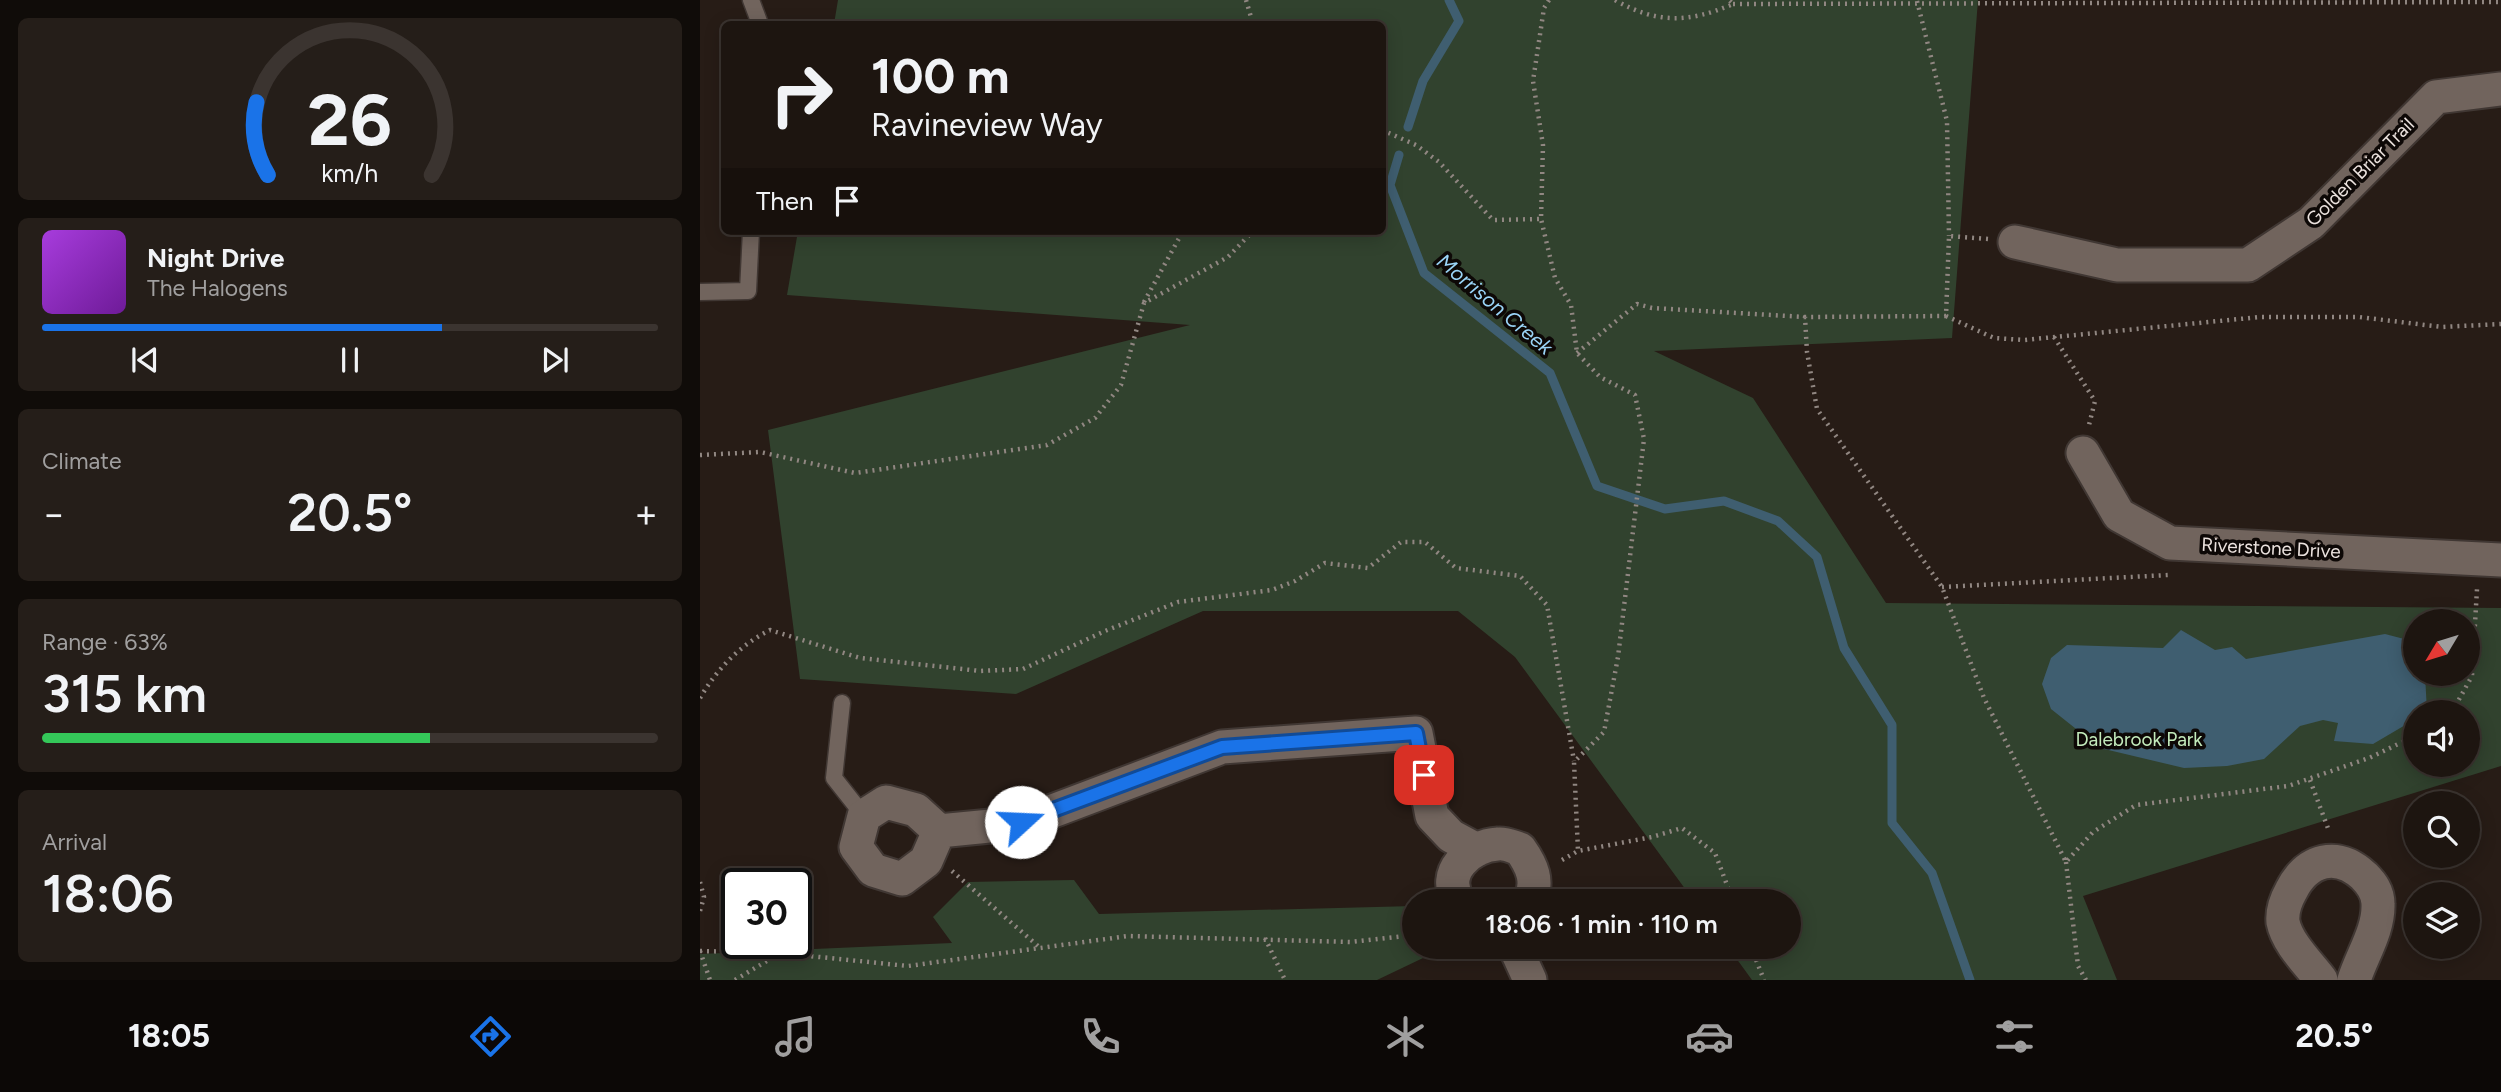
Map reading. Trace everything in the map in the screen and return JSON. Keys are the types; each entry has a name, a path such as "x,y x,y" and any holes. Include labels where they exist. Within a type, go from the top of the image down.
{"street":[{"name":"Golden Briar Trail","path":"2015,242 2117,265 2248,265 2311,223 2436,97 2501,89"},
{"name":"Riverstone Drive","path":"2083,453 2119,515 2170,543 2490,560"},
{"path":"940,846 916,810 886,802 864,816 856,847 873,870 902,879 926,861 940,846 1021,822 1222,747 1416,733 1432,816 1451,836 1477,849"},
{"path":"1454,889 1453,876 1462,858 1477,849 1499,844 1520,849 1532,866 1535,889"},
{"path":"2321,980 2290,937 2283,921 2286,901 2299,875 2324,862 2341,861 2359,872 2374,886 2379,903 2375,927 2354,980"},
{"path":"1521,959 1530,980"}],"lane":[{"path":"751,0 759,21"},
{"path":"700,292 748,291 751,235"},
{"path":"842,703 834,779 864,816"}],"path":[{"path":"1246,0 1252,21"},
{"path":"1549,0 1544,8 1533,81 1543,145 1541,219 1555,278 1571,305 1577,353 1600,377 1635,396 1644,439 1618,657 1604,732 1574,762"},
{"path":"1615,0 1654,18 1675,19 1713,13 1731,2 2501,2"},
{"path":"1917,1 1947,121 1949,236 1946,316"},
{"path":"1386,132 1416,145 1439,162 1493,220 1541,219"},
{"path":"700,455 760,452 855,473 1047,445 1095,418 1121,385 1144,303 1181,235"},
{"path":"1144,303 1228,257 1249,235"},
{"path":"1949,236 2015,242"},
{"path":"1577,353 1637,304 1652,308 1805,317 1946,316 1994,338 2024,340 2260,317 2359,317 2442,327 2501,324"},
{"path":"1805,317 1807,352 1817,409 1942,587 1984,698 2066,862 2078,966 2086,980"},
{"path":"2054,337 2095,401 2083,453"},
{"path":"700,698 712,678 748,641 770,629 860,658 981,671 1023,669 1105,631 1178,602 1272,590 1295,581 1325,563 1368,568 1401,542 1424,542 1456,568 1520,576 1547,605 1574,762 1578,851"},
{"path":"1942,587 2169,575 2170,543"},
{"path":"2459,700 2472,676 2490,560"},
{"path":"2066,862 2093,832 2136,805 2288,786 2370,758 2403,742"},
{"path":"2310,780 2341,861"},
{"path":"1562,860 1578,851 1652,837 1682,828 1716,853 1729,889"},
{"path":"940,846 1038,947"},
{"path":"700,882 704,897 700,911"},
{"path":"812,956 908,966 1128,936 1350,942 1402,936"},
{"path":"1265,938 1286,980"},
{"path":"710,980 700,951 721,952"},
{"path":"735,980 770,959"},
{"path":"1756,959 1764,980"}],"green space":[{"name":"Dalebrook Park","path":"838,0 1978,0 1952,338 1654,351 1753,398 1886,603 2501,608 2501,766 2480,773 2480,700 2403,700 2403,777 2466,777 2421,791 2403,791 2403,796 2083,896 2117,980 1752,980 1737,959 1801,959 1801,889 1685,889 1515,657 1458,611 1203,611 1016,694 800,679 768,430 1190,325 787,295 797,235 1386,235 1386,21 834,21"},
{"path":"1074,880 1099,914 1402,906 1402,959 1421,959 1377,980 700,980 700,954 721,953 721,959 812,959 812,949 952,943 933,917 968,882"}],"water":[{"path":"2181,630 2215,650 2232,647 2246,659 2385,634 2403,639 2403,686 2426,686 2426,700 2403,700 2403,726 2373,744 2334,741 2338,723 2323,720 2300,726 2264,759 2227,766 2184,768 2100,748 2051,709 2042,684 2051,658 2067,645 2163,648"}],"waterway":[{"name":"Morrison Creek","path":"1408,127 1423,81 1459,21 1449,0"},
{"name":"Morrison Creek","path":"1399,155 1390,185 1424,273 1550,373 1597,486 1665,509 1724,501 1778,521 1817,557 1844,648 1892,725 1892,823 1932,873 1970,980"}],"route":[{"path":"1021,822 1222,747 1416,733 1424,775"}]}
